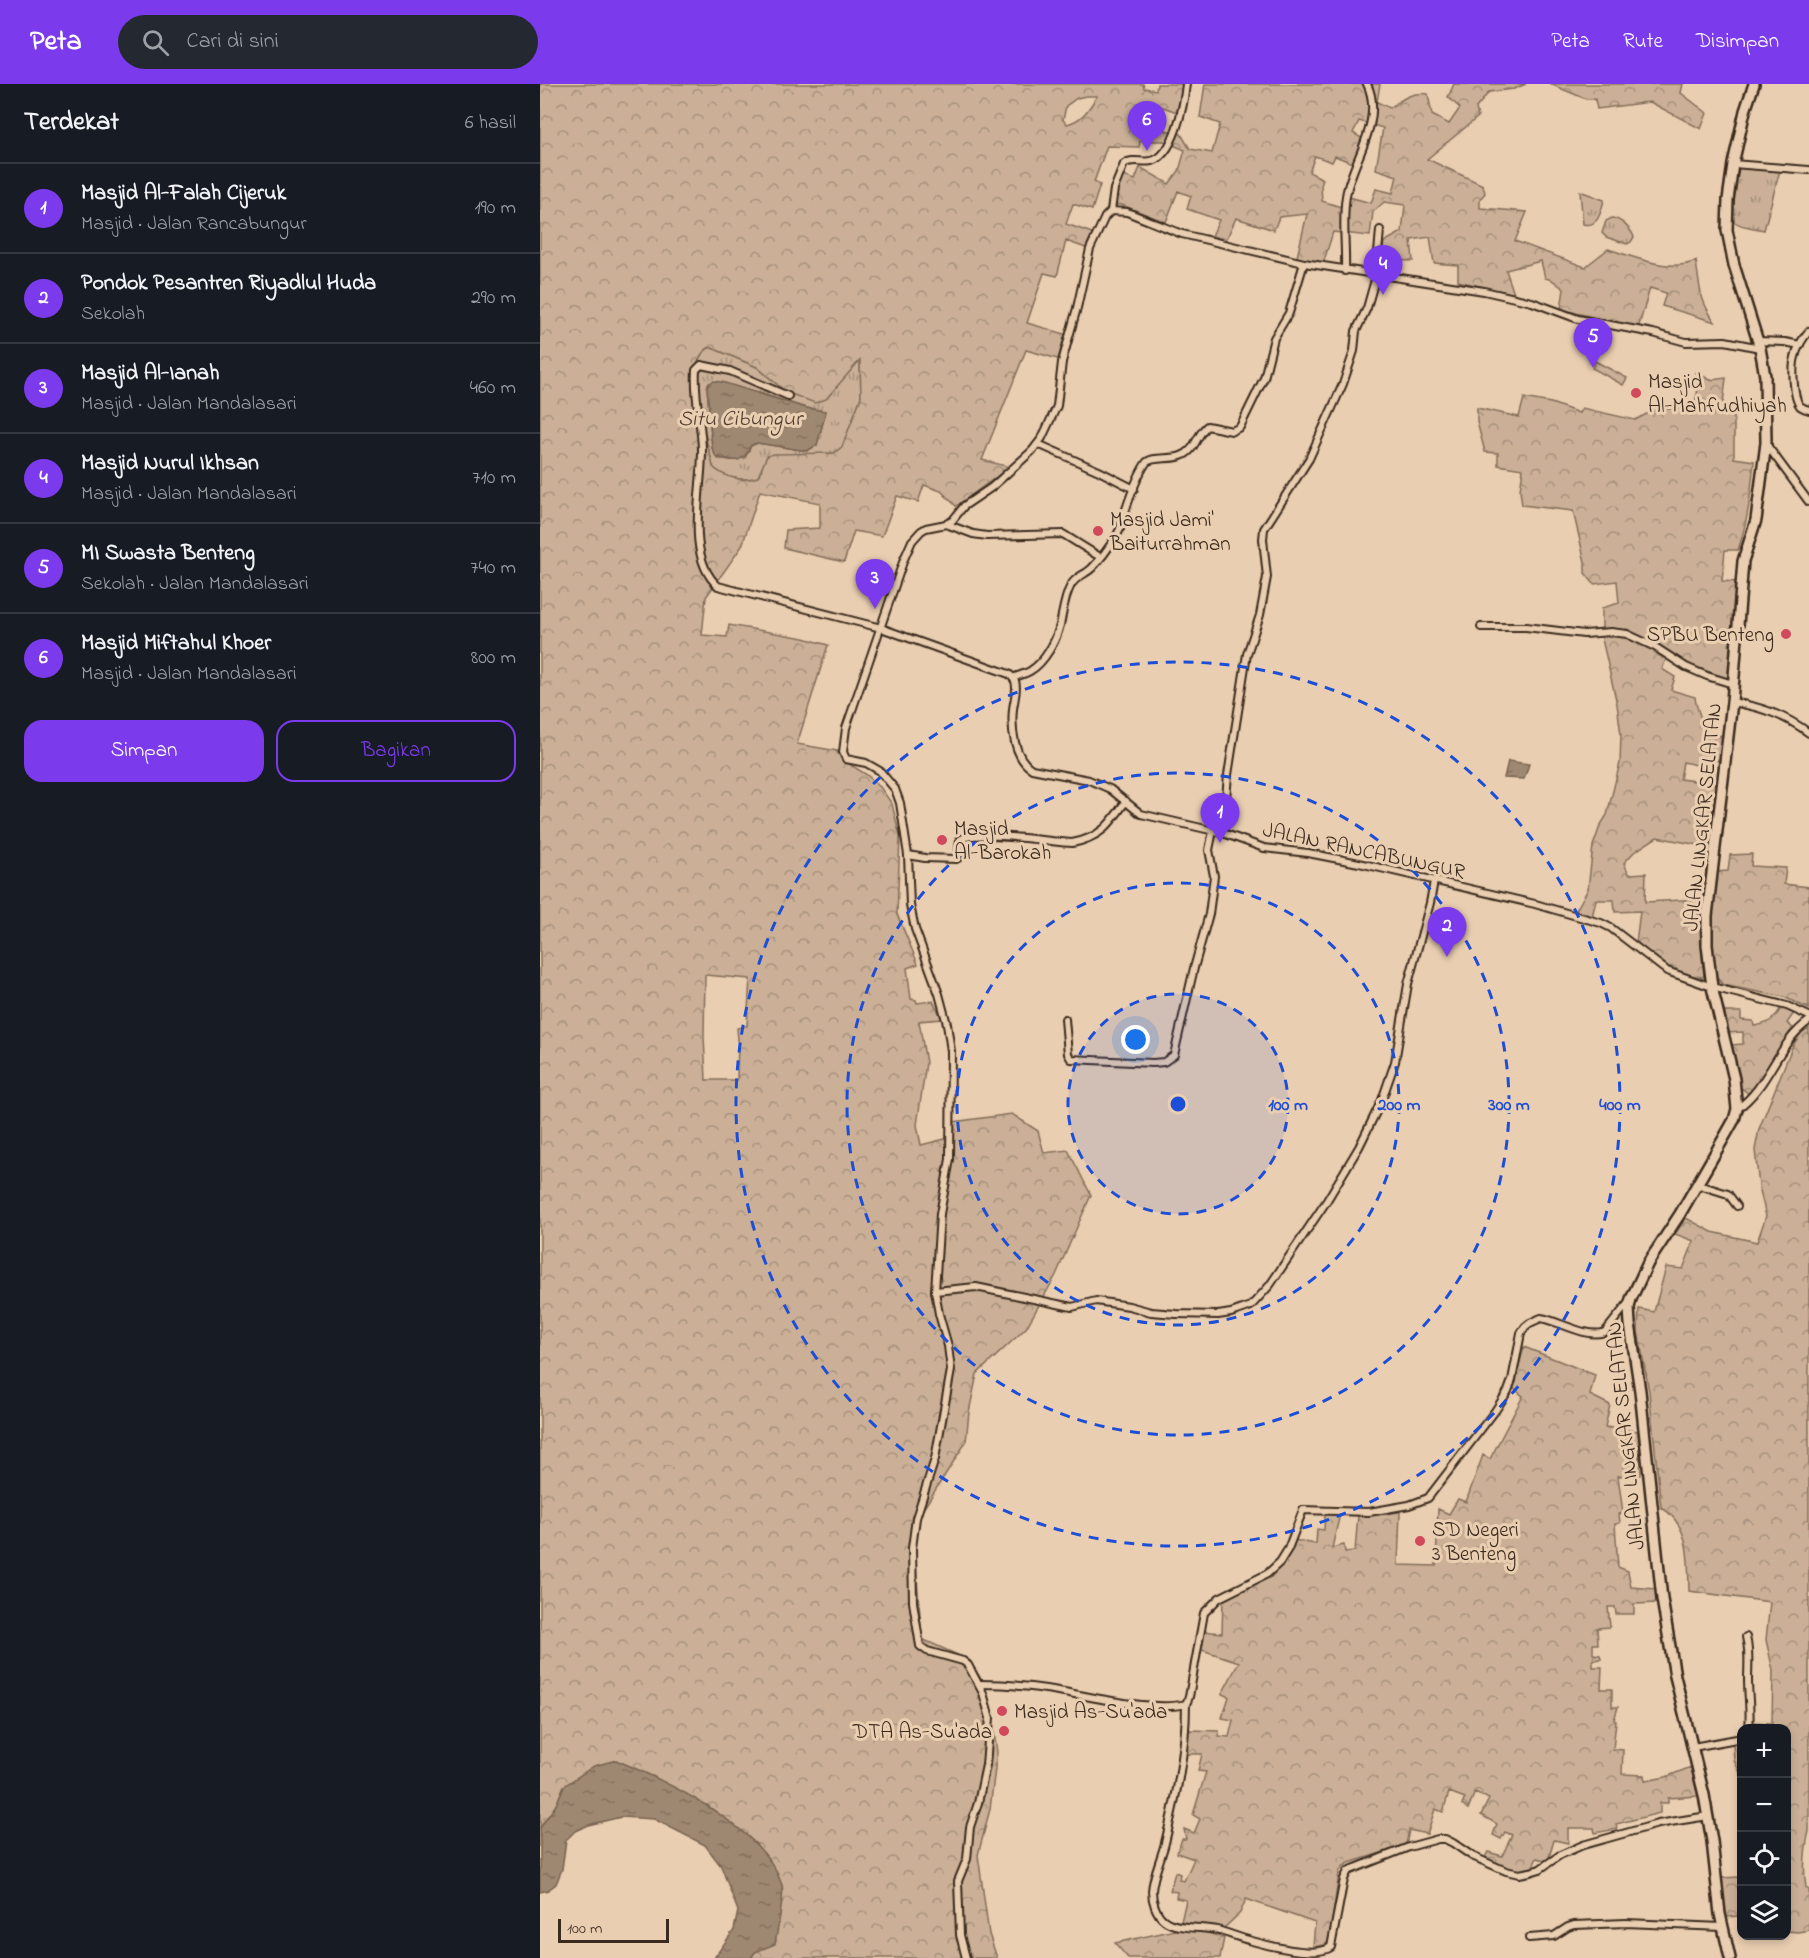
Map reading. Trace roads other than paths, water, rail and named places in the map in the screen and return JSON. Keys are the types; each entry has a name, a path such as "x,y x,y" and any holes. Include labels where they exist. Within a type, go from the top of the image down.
{"street":[{"path":"1112,212 1114,189 1124,164 1132,160 1152,161 1164,155 1169,148 1181,110 1186,84"},
{"path":"1345,271 1344,209 1346,193 1365,144 1370,123 1372,105 1367,84"},
{"name":"JALAN LINGKAR SELATAN","path":"1730,1958 1722,1927 1708,1816 1675,1676 1662,1599 1640,1391 1630,1324 1631,1299 1648,1263 1680,1214 1730,1127 1737,1109 1734,1079 1712,987 1707,945 1708,897 1732,702 1743,561 1756,520 1766,443 1765,376 1759,344 1734,265 1727,230 1733,164 1745,111 1754,84"},
{"path":"1733,164 1809,170"},
{"path":"966,1958 960,1935 958,1881 967,1859 970,1827 986,1765 990,1718 979,1684 968,1665 963,1661 927,1651 920,1646 916,1624 912,1563 916,1518 935,1459 951,1370 948,1346 935,1291 940,1214 950,1159 951,1051 939,994 915,929 910,905 908,855 903,817 895,789 880,771 866,763 846,759 843,752 843,737 848,719 912,541 926,528 946,524 957,516 964,506 997,483 1038,444 1049,427 1057,406 1062,362 1090,249 1105,217 1112,212 1127,212 1182,234 1304,263 1484,291 1532,302 1578,319 1653,333 1686,342 1725,341 1759,344 1785,342 1800,345"},
{"path":"1222,833 1228,775 1247,654 1265,593 1267,578 1264,529 1309,459 1333,406 1354,351 1356,331 1367,308 1376,276 1380,230"},
{"path":"788,396 724,369 705,366 697,368 702,450 697,530 703,564 710,577 718,586 881,628 1004,672 1013,678 1031,670 1041,662 1059,628 1071,586 1076,579 1093,568 1121,527 1146,462 1150,459 1170,459 1188,453 1195,447 1207,426 1232,431 1240,427 1264,378 1274,338 1289,313 1304,263"},
{"path":"1809,331 1794,359 1794,384 1799,404 1802,408 1809,410"},
{"path":"1766,443 1809,502"},
{"path":"1038,444 1134,489"},
{"path":"1803,493 1809,488"},
{"path":"946,524 973,534 987,536 1064,534 1100,557"},
{"path":"1481,627 1526,627 1584,634 1611,632 1627,634 1707,676 1733,684"},
{"name":"JALAN RANCABUNGUR","path":"1013,678 1016,687 1013,730 1022,761 1032,769 1089,780 1110,789 1141,814 1222,833 1264,848 1308,853 1359,863 1535,904 1601,923 1611,928 1667,971 1712,987 1773,1001 1800,1011 1809,1019"},
{"path":"1732,702 1757,706 1774,712 1788,718 1809,733"},
{"path":"908,855 956,859 960,840 965,837 1081,842 1107,828 1126,801"},
{"path":"1065,1019 1068,1054 1071,1059 1153,1063 1167,1060 1174,1055 1209,914 1214,876 1209,850 1213,831"},
{"path":"935,1291 976,1287 1072,1307 1096,1301 1151,1312 1176,1314 1218,1315 1251,1306 1270,1285 1326,1202 1359,1147 1382,1100 1395,1062 1408,984 1434,881"},
{"path":"1737,1109 1749,1099 1772,1070 1791,1037 1809,1019"},
{"path":"1696,1184 1728,1194 1737,1206"},
{"path":"1631,1299 1605,1332 1600,1334 1541,1318 1525,1327 1519,1341 1508,1391 1496,1411 1479,1429 1428,1498 1410,1505 1369,1512 1303,1510 1285,1556 1280,1562 1267,1574 1219,1598 1204,1613 1186,1704 1186,1728 1177,1792 1152,1888 1152,1896 1159,1915 1168,1923 1215,1930 1309,1955 1328,1949 1332,1943 1347,1872 1351,1868 1409,1847 1445,1839 1472,1856 1506,1871 1519,1874 1537,1871 1583,1845 1658,1824 1708,1816"},
{"path":"1746,1637 1750,1656 1748,1681 1750,1724"},
{"path":"979,1684 1049,1690 1116,1702 1166,1706 1186,1704"},
{"path":"1693,1747 1737,1739"},
{"path":"1529,1938 1554,1936 1574,1925 1626,1923 1722,1927"}],"water":[{"name":"Situ Cibungur","path":"714,381 806,408 826,411 817,445 807,451 757,443 751,445 745,456 738,460 716,457 712,448 707,387"},
{"path":"1508,761 1529,764 1524,779 1504,778"},
{"path":"616,1760 687,1794 712,1809 756,1844 772,1864 783,1890 775,1944 755,1952 751,1958 714,1958 734,1930 738,1911 721,1866 705,1845 654,1819 621,1817 588,1825 575,1831 566,1840 562,1869 556,1884 540,1892 540,1828 556,1805 564,1786 594,1766"}],"place":[{"name":"Masjid Miftahul Khoer","path":"1147,151"},
{"name":"Masjid Nurul Ikhsan","path":"1383,295"},
{"name":"MI Swasta Benteng","path":"1593,368"},
{"name":"Masjid Al-Mahfudhiyah","path":"1636,393"},
{"name":"Masjid Jami' Baiturrahman","path":"1098,531"},
{"name":"Masjid Al-Ianah","path":"875,609"},
{"name":"SPBU Benteng","path":"1786,634"},
{"name":"Masjid Al-Barokah","path":"942,840"},
{"name":"Masjid Al-Falah Cijeruk","path":"1220,843"},
{"name":"Pondok Pesantren Riyadlul Huda","path":"1447,957"},
{"name":"SD Negeri 3 Benteng","path":"1420,1541"},
{"name":"Masjid As-Su'ada","path":"1002,1711"},
{"name":"DTA As-Su'ada","path":"1004,1731"}]}
